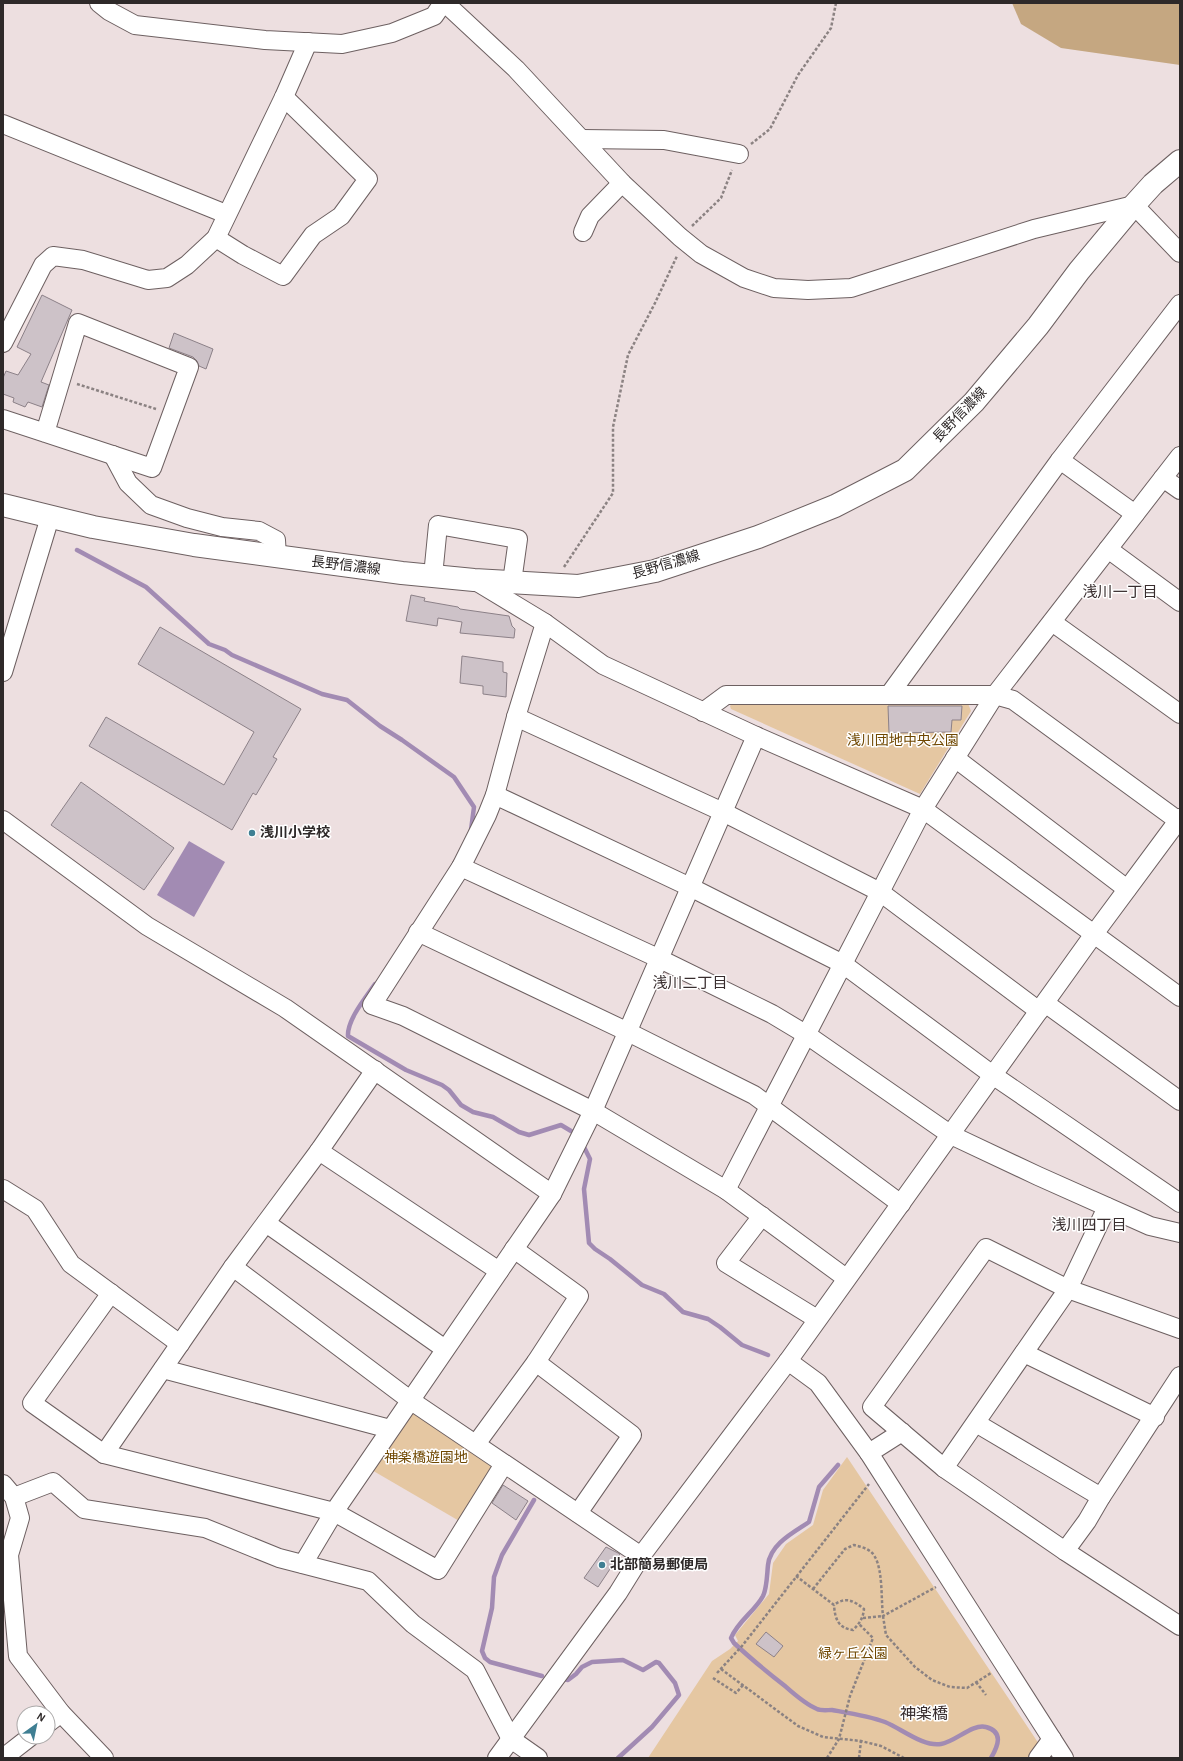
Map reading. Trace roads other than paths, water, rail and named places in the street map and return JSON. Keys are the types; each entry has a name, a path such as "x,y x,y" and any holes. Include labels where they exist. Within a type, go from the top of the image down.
{"main road":[{"name":"長野信濃線","path":"3,505 50,518 194,545 402,573 474,580 578,586 655,571 758,537 835,506 905,470 974,402 1038,326 1079,271 1134,205 1153,184 1180,161"}],"street":[{"path":"99,3 109,11 135,25 265,40 342,44 392,33 434,16 444,3 516,69 622,183 680,237 701,254 744,278 774,288 808,290 851,288 1034,229 1134,205 1180,253"},
{"path":"3,343 43,264 53,256 83,260 148,280 167,278 187,265 216,238 226,214 284,97 308,42"},
{"path":"216,238 242,255 283,276 313,235 341,216 368,179 284,97"},
{"path":"3,124 226,214"},
{"path":"582,139 664,140 739,154"},
{"path":"583,232 590,216 622,183"},
{"path":"889,695 1060,460 1180,304"},
{"path":"3,419 45,433 152,468 189,367 78,323 45,433"},
{"path":"113,455 128,483 151,505 188,518 222,527 259,531 276,540 277,557"},
{"path":"726,1190 923,809 995,695 1180,456"},
{"path":"1060,460 1135,514"},
{"path":"1163,478 1180,490"},
{"path":"3,672 50,518"},
{"path":"432,576 438,525 518,539 512,582"},
{"path":"1108,549 1180,602"},
{"path":"474,580 545,623 603,665 756,736 923,809 1094,934 1177,989"},
{"path":"1052,622 1180,714"},
{"path":"545,623 487,815 461,867 372,1005 403,1016 593,1111 726,1190 846,1278"},
{"path":"498,1758 618,1593 641,1556 788,1361 846,1278 994,1076 1094,934 1179,820 1013,700 995,695 726,695 703,712"},
{"path":"516,717 723,812 880,892 1042,1007 1180,1101"},
{"path":"303,1564 334,1512 552,1194 593,1111 756,736"},
{"path":"955,758 1127,889"},
{"path":"494,795 690,887 843,964 994,1076 1180,1203"},
{"path":"3,820 148,926 285,1008 552,1194"},
{"path":"461,867 660,958 772,1014 807,1035 951,1135 1150,1226 1180,1233"},
{"path":"418,932 628,1032 754,1096 901,1204"},
{"path":"104,1454 233,1267 319,1151 375,1070"},
{"path":"319,1151 499,1271"},
{"path":"3,1189 35,1209 71,1264 180,1344"},
{"path":"944,1468 1068,1289 1107,1207"},
{"path":"762,1216 726,1263 817,1320"},
{"path":"266,1223 445,1349"},
{"path":"1180,1329 1068,1289 986,1248 872,1408 944,1468 1065,1551 1180,1626"},
{"path":"476,1444 536,1362 579,1296 514,1249"},
{"path":"233,1267 410,1400 641,1556"},
{"path":"111,1293 32,1402 104,1454 334,1512 438,1570 504,1464"},
{"path":"1024,1353 1155,1417"},
{"path":"788,1361 818,1383 869,1453 1064,1758"},
{"path":"536,1362 632,1435 578,1513"},
{"path":"163,1369 390,1429"},
{"path":"1065,1551 1087,1522 1101,1497 1155,1417 1180,1376"},
{"path":"976,1423 1101,1497"},
{"path":"869,1453 902,1432"},
{"path":"47,1705 18,1656 9,1555 20,1518 8,1491 53,1482 84,1509 205,1528 279,1558 368,1581 413,1624 475,1670 511,1739 538,1758"},
{"path":"56,1719 104,1758"},
{"path":"1038,1758 1052,1739"},
{"path":"3,1758 20,1745"}],"waterway":[{"path":"77,550 146,587 209,644 322,694 347,700 380,726 454,777 474,807 471,830"},
{"path":"375,984 354,1016 348,1036 406,1070 442,1085 449,1090 461,1105 473,1112 493,1117 519,1132 529,1135 561,1125 571,1131"},
{"path":"584,1147 590,1159 584,1189 589,1243 642,1285 664,1294 683,1312 708,1319 742,1345 768,1355"},
{"path":"838,1465 819,1487 809,1522 790,1534 773,1551 768,1565 766,1585 763,1596 738,1626 731,1638 734,1643 746,1654 800,1699 817,1709 866,1716 892,1725 927,1743 934,1744 946,1743 970,1730 981,1726 986,1727 995,1732 998,1740 996,1749 991,1758"},
{"path":"534,1500 502,1555 494,1577 492,1608 482,1651 485,1658 490,1662 542,1676"},
{"path":"563,1679 568,1680 582,1667 592,1662 623,1660 643,1670 656,1662 659,1663 675,1683 679,1695 652,1727 618,1758"}],"place":[{"name":"浅川小学校","path":"252,833"},
{"name":"北部簡易郵便局","path":"602,1565"}],"district":[{"name":"浅川一丁目","path":"1120,592"},
{"name":"浅川二丁目","path":"690,983"},
{"name":"浅川四丁目","path":"1089,1225"},
{"name":"神楽橋","path":"924,1714"}],"park label":[{"name":"浅川団地中央公園","path":"903,741"},
{"name":"神楽橋遊園地","path":"426,1458"},
{"name":"緑ヶ丘公園","path":"853,1654"}]}
